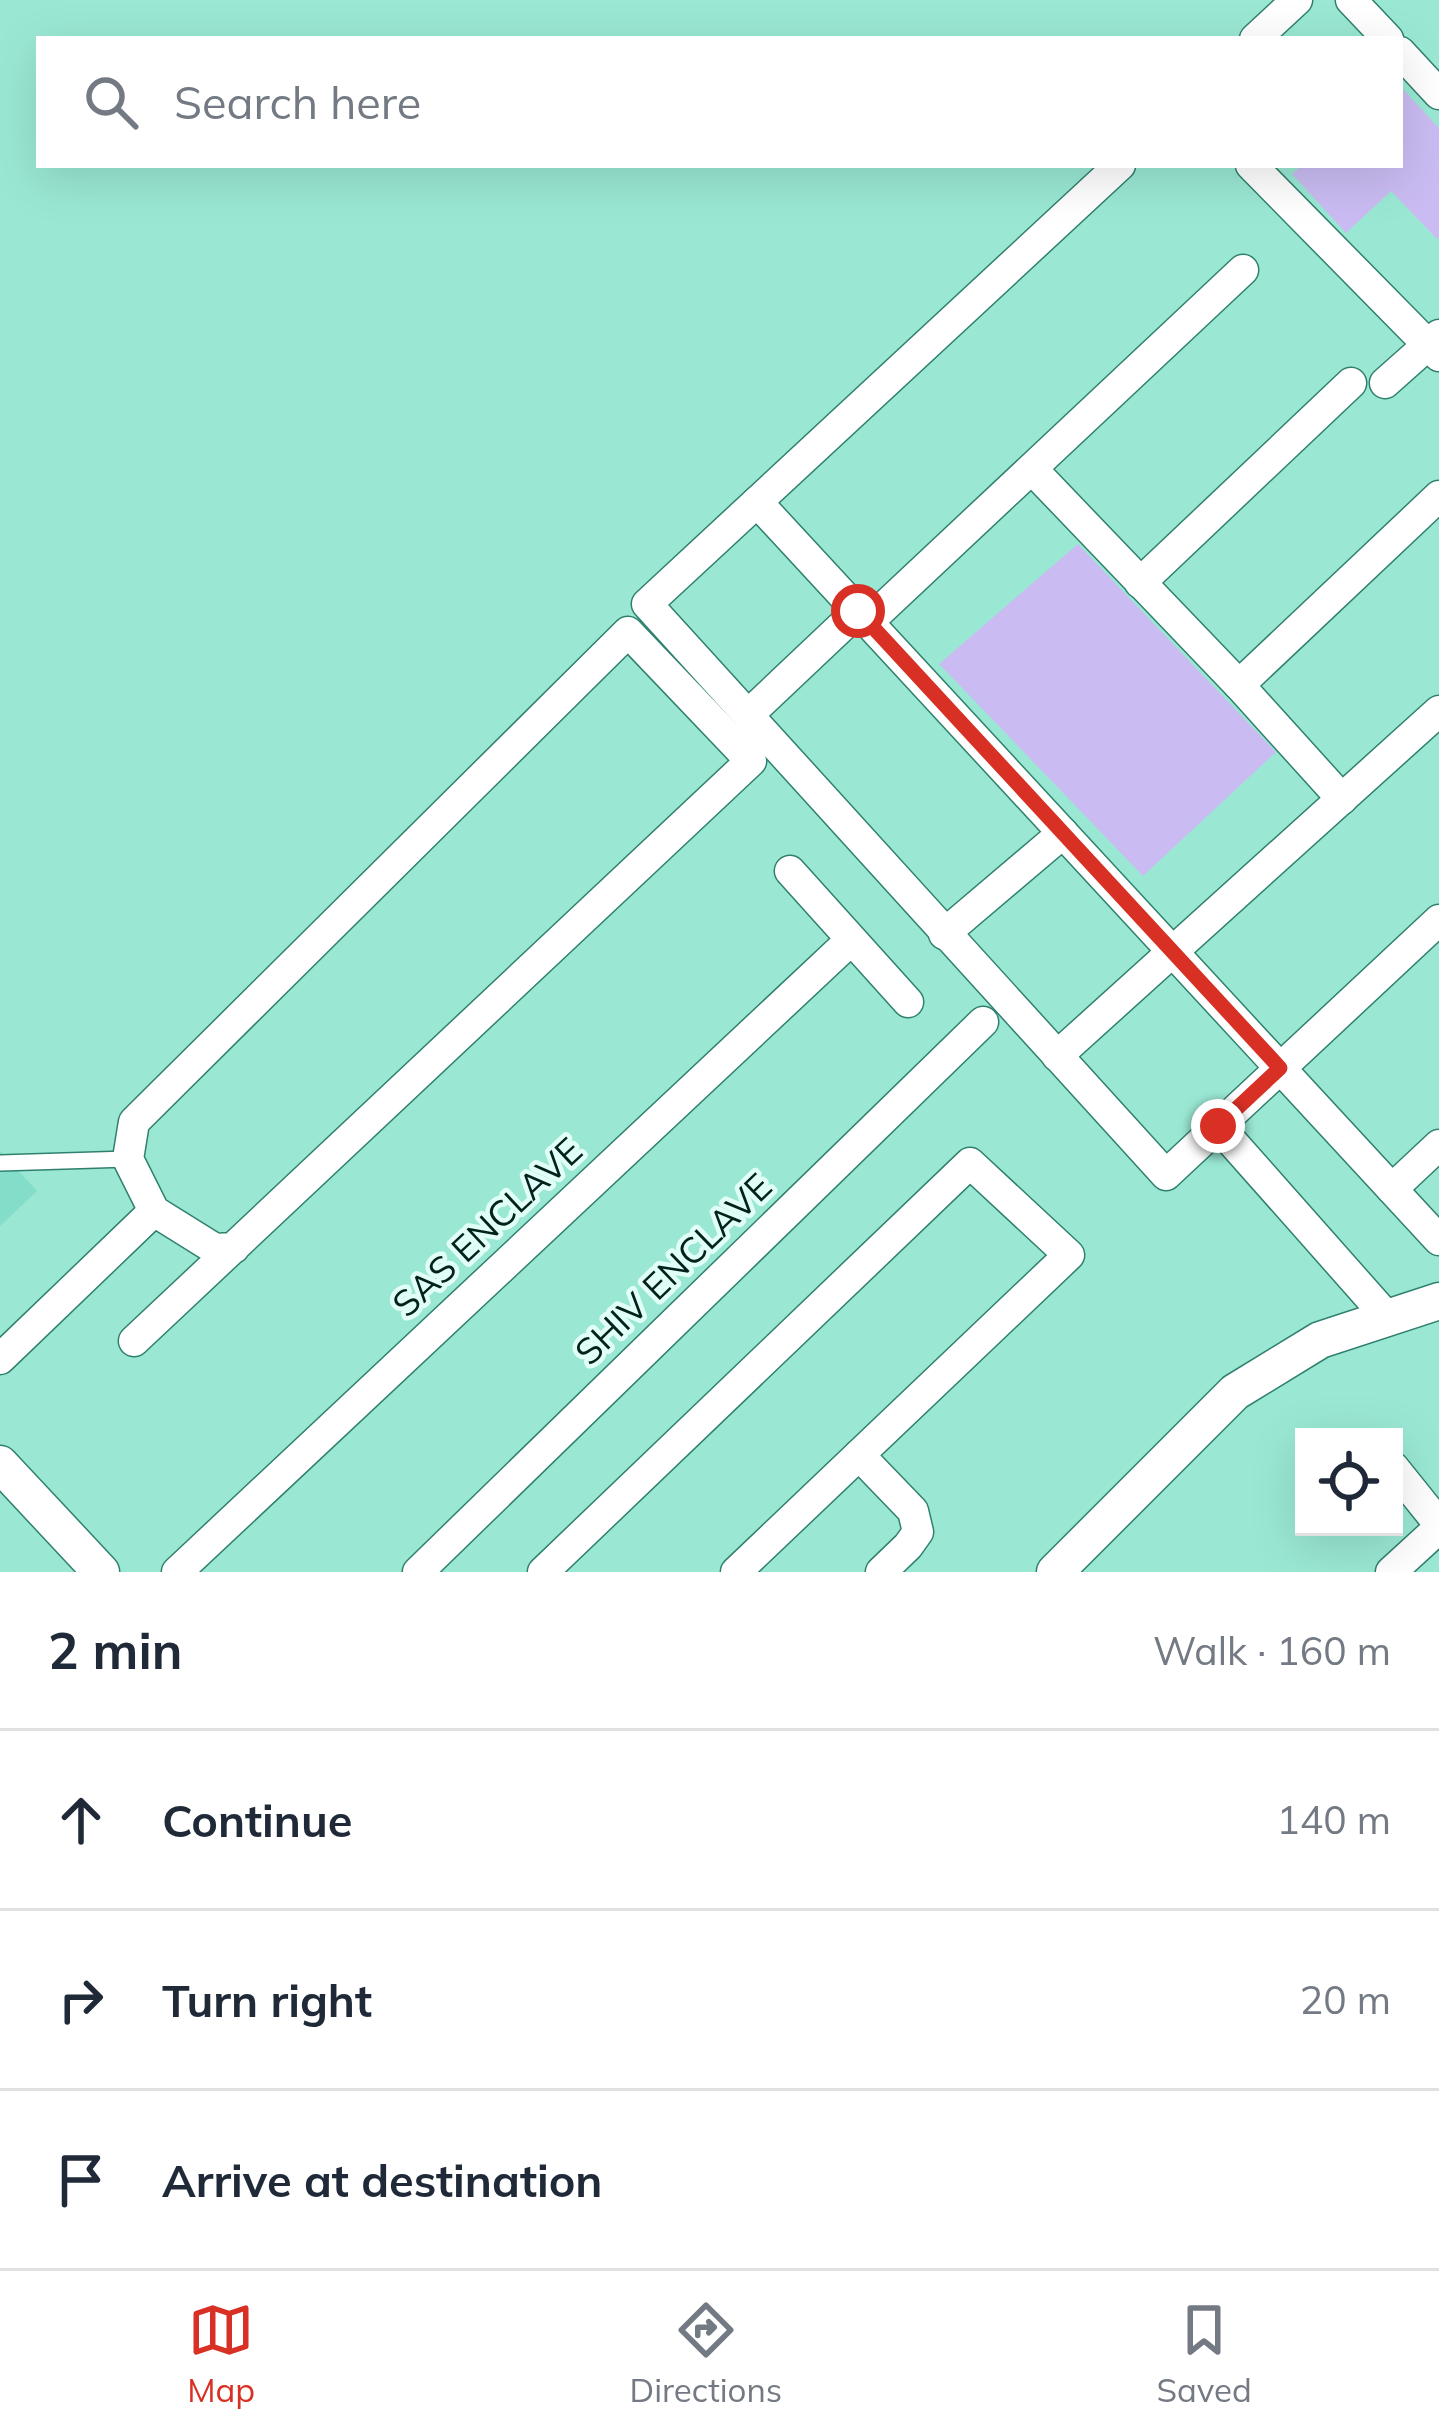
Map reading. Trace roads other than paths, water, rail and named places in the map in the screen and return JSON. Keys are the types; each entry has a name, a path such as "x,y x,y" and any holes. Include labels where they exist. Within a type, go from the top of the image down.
{"street":[{"path":"1258,36 1297,0"},
{"path":"1351,0 1385,36"},
{"path":"1403,55 1439,94"},
{"path":"1117,168 647,604 1166,1175 1439,920"},
{"path":"1254,168 1435,346 1385,383"},
{"path":"748,715 1032,469 1243,270"},
{"path":"1140,583 1351,383"},
{"path":"1032,469 1342,799"},
{"path":"1239,685 1439,496"},
{"path":"757,502 1439,1240"},
{"path":"134,1341 234,1248 751,760 628,632 134,1122 128,1159 154,1211 214,1249 234,1248"},
{"path":"1058,1056 1439,711"},
{"path":"944,934 1063,833"},
{"path":"790,872 908,1002"},
{"name":"SAS ENCLAVE","path":"176,1572 851,940"},
{"name":"SHIV ENCLAVE","path":"418,1572 983,1022"},
{"path":"1218,1126 1388,1318"},
{"path":"1392,1189 1439,1145"},
{"path":"543,1572 970,1163 1069,1255 736,1572"},
{"path":"0,1359 154,1211"},
{"path":"1055,1572 1235,1392 1320,1340 1439,1301"},
{"path":"859,1455 914,1511 918,1532 881,1572"},
{"path":"0,1464 101,1572"},
{"path":"1391,1572 1439,1526 1403,1480"}],"lane":[{"path":"0,1163 128,1159"}]}
